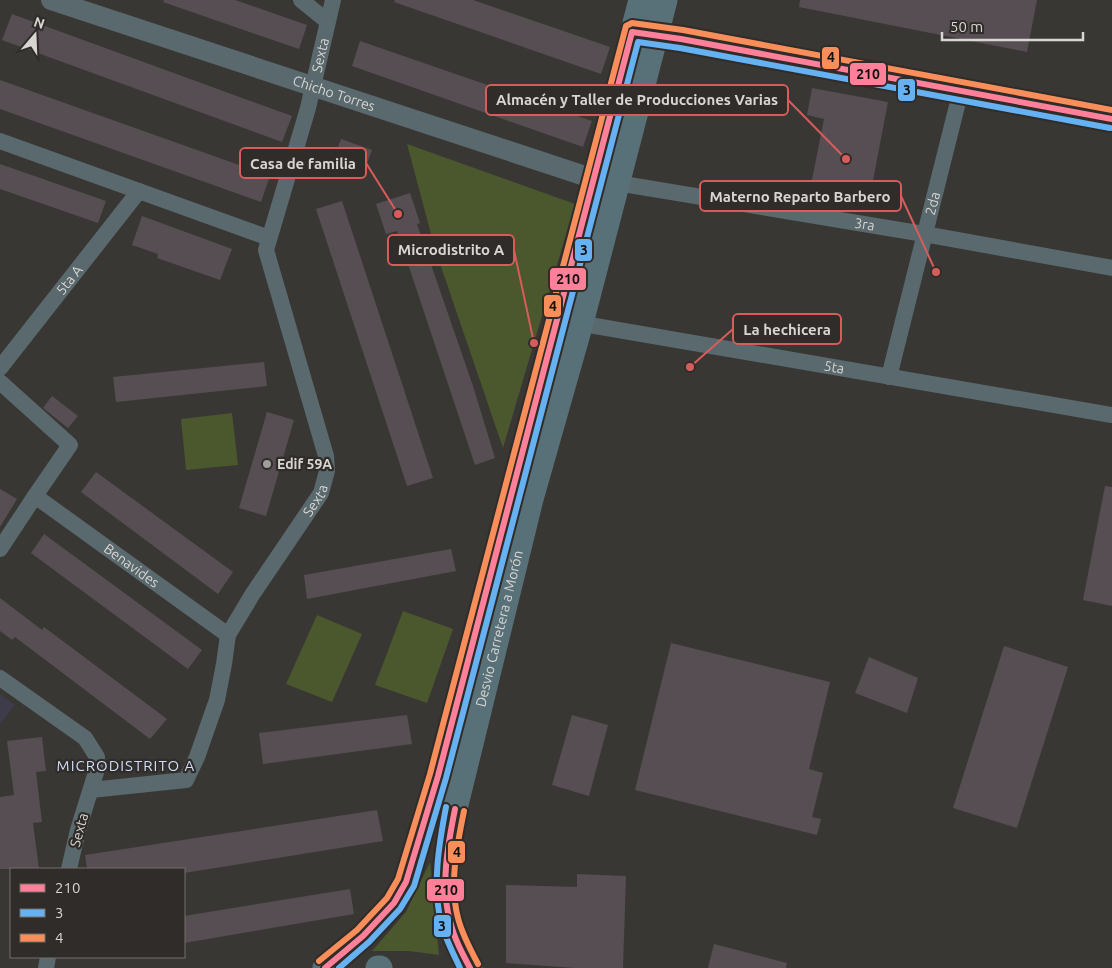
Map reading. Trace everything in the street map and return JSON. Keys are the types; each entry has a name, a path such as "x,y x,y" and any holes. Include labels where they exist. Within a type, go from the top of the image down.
{"main road":[{"name":"Desvio Carretera a Morón","path":"325,968 363,936 394,903 406,882 450,778 643,34 641,0"},
{"name":"Desvio Carretera a Morón","path":"643,34 665,0"},
{"name":"Desvio Carretera a Morón","path":"450,778 452,820 446,875 448,915 470,968"}],"street":[{"name":"Chicho Torres","path":"51,0 605,181"},
{"path":"301,0 327,21"},
{"name":"Sexta","path":"69,868 78,830 91,790 186,780 197,758 217,700 228,636 252,595 321,493 327,471 326,456 266,250 313,86 332,0"},
{"path":"643,34 1112,119"},
{"name":"2da","path":"889,377 960,90"},
{"path":"0,140 269,238"},
{"name":"3ra","path":"605,181 924,234 1112,268"},
{"name":"5ta A","path":"0,368 138,191"},
{"name":"5ta","path":"569,322 1112,415"},
{"path":"0,382 70,446 0,549"},
{"name":"Benavides","path":"35,496 228,636"},
{"path":"0,678 85,738 97,757 97,769 91,790"}],"shaded area":[{"path":"0,694 15,705 0,724"}],"green space":[{"path":"407,144 575,204 503,448 435,249"},
{"path":"232,413 238,465 186,470 181,419"},
{"path":"403,611 453,629 427,703 375,685"},
{"path":"317,615 362,634 332,702 286,684"},
{"path":"430,862 439,955 409,951 372,951 406,912"}],"building":[{"path":"164,0 235,0 307,25 299,49 163,2"},
{"path":"395,0 473,0 610,47 601,74 394,2"},
{"path":"800,0 1037,0 1027,52 799,7"},
{"path":"12,14 292,116 282,142 2,40"},
{"path":"360,41 592,121 583,147 352,66"},
{"path":"0,80 270,176 261,202 0,109"},
{"path":"812,88 888,102 867,212 808,200 824,119 807,115"},
{"path":"341,139 372,150 365,169 334,158"},
{"path":"0,164 106,201 98,223 0,189"},
{"path":"410,193 420,223 417,224 473,386 495,458 475,465 397,231 386,234 376,204"},
{"path":"342,201 433,478 407,486 316,209"},
{"path":"142,216 232,249 220,280 157,258 158,254 132,245"},
{"path":"264,362 267,386 116,402 113,377"},
{"path":"52,396 78,416 68,428 43,408"},
{"name":"Edif 59A","path":"267,412 294,420 266,516 239,508"},
{"path":"96,472 233,572 218,594 81,492"},
{"path":"1105,486 1112,487 1112,606 1083,600"},
{"path":"0,489 17,499 0,527"},
{"path":"44,534 202,650 188,669 31,553"},
{"path":"451,549 456,571 307,599 304,575"},
{"path":"0,598 42,630 44,627 167,719 150,739 15,637 12,640 0,631"},
{"path":"671,643 830,682 809,769 823,773 812,817 821,819 817,835 635,790"},
{"path":"1004,646 1068,667 1017,828 953,808"},
{"path":"869,657 918,678 907,713 855,693"},
{"path":"407,715 412,744 263,764 259,733"},
{"path":"572,715 608,725 589,796 552,785"},
{"path":"42,737 46,771 36,772 42,822 33,823 39,868 0,869 0,797 14,795 7,741"},
{"path":"377,810 383,841 185,873 185,868 87,868 85,855"},
{"path":"577,874 626,876 623,968 575,968 506,963 506,885 577,887"},
{"path":"350,889 354,914 185,943 185,916"},
{"path":"714,944 787,963 786,968 708,968"}],"transit line":[{"name":"4","path":"319,961 357,930 387,898 398,879 430,774 626,26 632,23 683,30 1112,110"},
{"name":"210","path":"325,968 363,936 394,903 406,882 438,776 632,32 681,39 1112,119"},
{"name":"3","path":"339,968 369,942 400,909 414,886 446,778 638,42 680,48 1110,128"},
{"name":"3","path":"446,807 439,850 438,908 449,945 460,968"},
{"name":"210","path":"455,809 446,865 447,908 454,933 470,968"},
{"name":"4","path":"464,811 454,878 455,905 460,924 478,964"}],"place":[{"name":"Almacén y Taller de Producciones Varias","path":"846,159"},
{"name":"Casa de familia","path":"398,214"},
{"name":"Materno Reparto Barbero","path":"936,272"},
{"name":"Microdistrito A","path":"534,343"},
{"name":"La hechicera","path":"690,367"},
{"name":"Edif 59A","path":"267,464"}],"district":[{"name":"MICRODISTRITO A","path":"126,766"}]}
